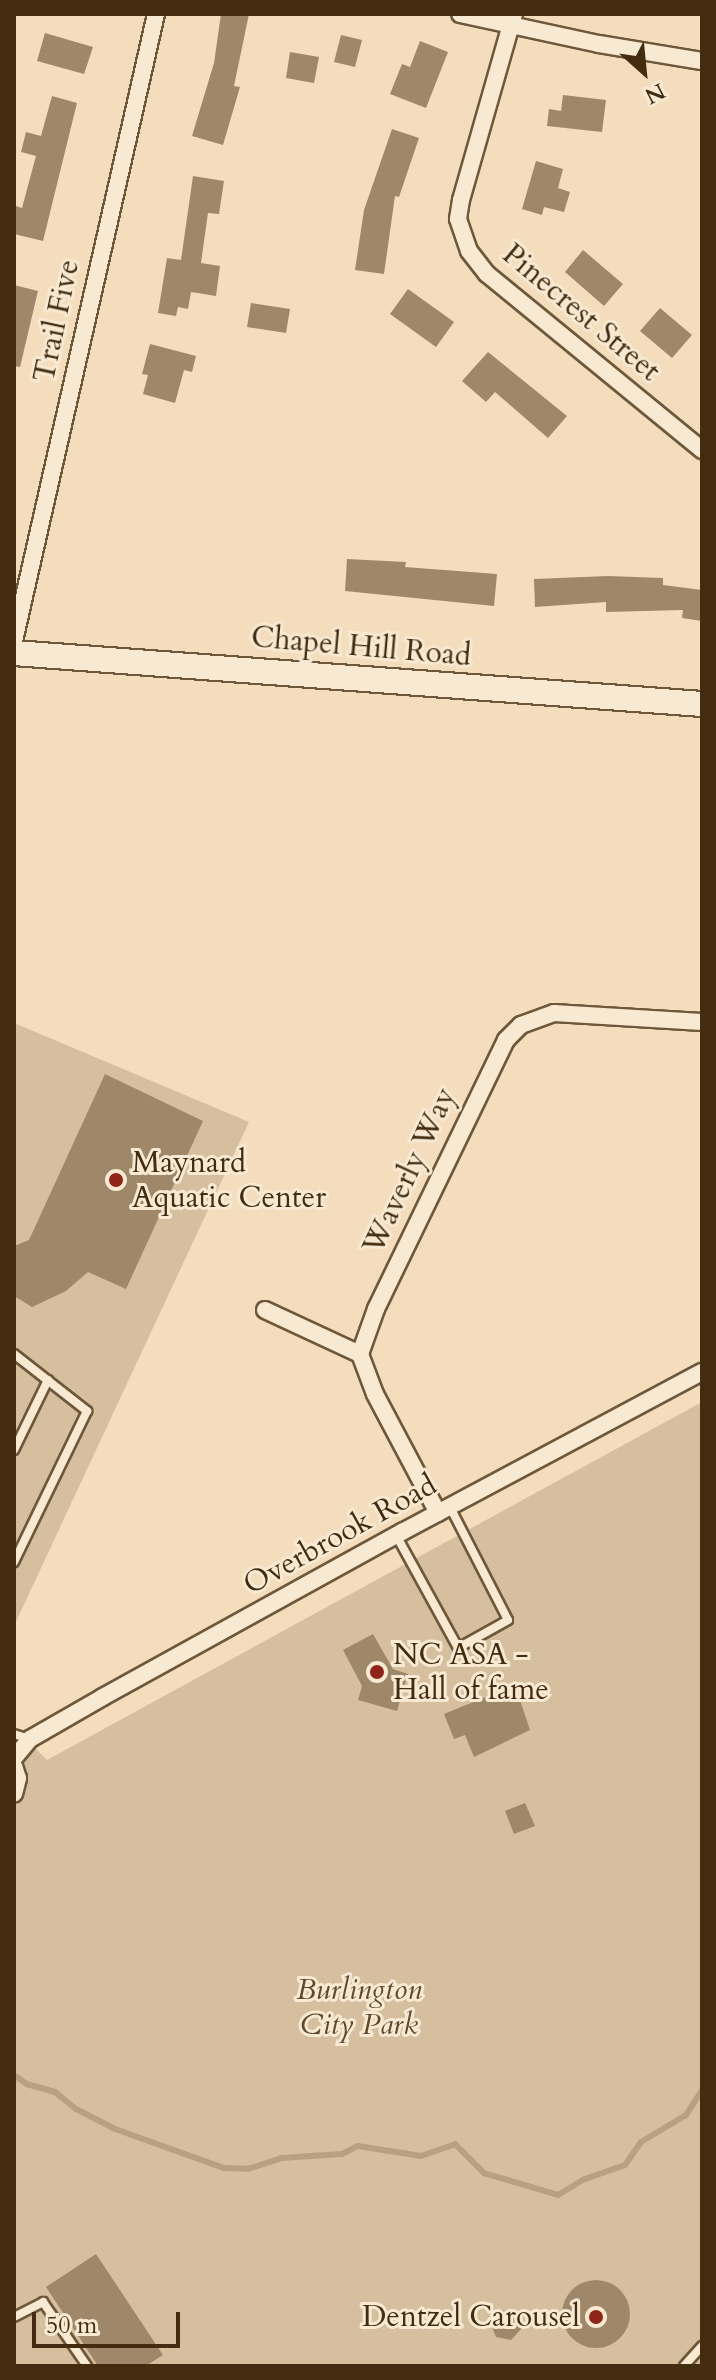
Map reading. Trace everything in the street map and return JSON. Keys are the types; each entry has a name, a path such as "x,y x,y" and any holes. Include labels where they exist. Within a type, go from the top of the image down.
{"main road":[{"name":"Chapel Hill Road","path":"14,653 702,704"}],"street":[{"name":"Trail Five","path":"14,641 156,14"},
{"path":"460,14 512,20 702,61"},
{"name":"Pinecrest Street","path":"512,20 461,200 458,219 469,251 487,274 702,450"},
{"name":"Waverly Way","path":"360,1354 376,1309 484,1081 506,1040 521,1025 554,1013 702,1022"},
{"path":"265,1310 360,1354 375,1394 444,1510"},
{"name":"Overbrook Road","path":"14,1758 22,1736 702,1372"},
{"path":"14,1766 18,1778 14,1794"}],"lane":[{"path":"14,1354 87,1411 15,1560"},
{"path":"14,1450 48,1380"},
{"path":"396,1535 458,1648 508,1620 444,1510"},
{"path":"14,2317 43,2302 87,2366"},
{"path":"684,2366 702,2346"}],"green space":[{"path":"14,1023 249,1122 14,1626"},
{"name":"Burlington City Park","path":"702,1402 702,2366 14,2366 14,1727 47,1760"}],"building":[{"path":"221,14 249,14 234,86 240,87 223,145 192,136 214,63"},
{"path":"45,33 93,47 84,74 37,61"},
{"path":"341,35 362,40 355,67 334,62"},
{"path":"420,41 448,52 426,108 390,94 402,64 410,67"},
{"path":"290,52 319,57 314,83 286,78"},
{"path":"563,95 606,100 602,132 547,126 549,109 561,111"},
{"path":"52,96 77,103 43,241 14,234 14,215 16,206 22,208 36,156 21,152 26,132 41,136"},
{"path":"392,129 419,138 399,197 395,196 384,274 355,270 364,210"},
{"path":"536,161 563,169 558,188 570,192 564,212 544,207 542,215 522,209"},
{"path":"193,176 224,181 219,214 208,213 201,263 220,266 216,296 191,292 188,309 178,307 176,316 158,313 167,258 181,260"},
{"path":"583,250 623,284 604,306 565,272"},
{"path":"14,285 38,291 20,367 14,366"},
{"path":"408,289 454,322 436,347 390,314"},
{"path":"251,303 290,309 286,333 247,327"},
{"path":"660,308 692,335 672,358 640,331"},
{"path":"150,344 196,356 192,372 184,370 175,403 143,394 148,375 142,374"},
{"path":"488,352 567,416 548,438 495,392 486,402 462,381"},
{"path":"347,559 406,562 405,567 497,574 494,606 345,591"},
{"path":"608,576 663,578 663,585 702,590 702,621 682,618 683,610 606,612 606,602 535,607 534,579"},
{"name":"Maynard Aquatic Center","path":"105,1074 203,1121 126,1289 88,1272 66,1291 32,1307 14,1296 14,1246 29,1240"},
{"name":"NC ASA - Hall of fame","path":"373,1634 393,1669 408,1674 397,1711 358,1700 362,1686 343,1650"},
{"path":"515,1685 530,1730 474,1757 465,1735 454,1739 444,1714"},
{"path":"525,1803 535,1826 514,1834 505,1811"},
{"path":"96,2254 163,2355 146,2366 98,2366 46,2287"},
{"name":"Dentzel Carousel","path":"596,2280 620,2290 630,2314 620,2338 596,2348 572,2338 562,2314 572,2290"},
{"path":"502,2310 517,2313 521,2329 511,2340 496,2337 490,2322"}],"waterway":[{"path":"14,2075 27,2084 55,2092 76,2109 115,2129 224,2168 248,2169 281,2158 342,2154 358,2146 421,2156 455,2144 484,2173 558,2195 585,2179 625,2165 641,2142 686,2115 702,2090"}],"place":[{"name":"Maynard Aquatic Center","path":"116,1180"},
{"name":"NC ASA - Hall of fame","path":"377,1672"},
{"name":"Dentzel Carousel","path":"596,2317"}]}
